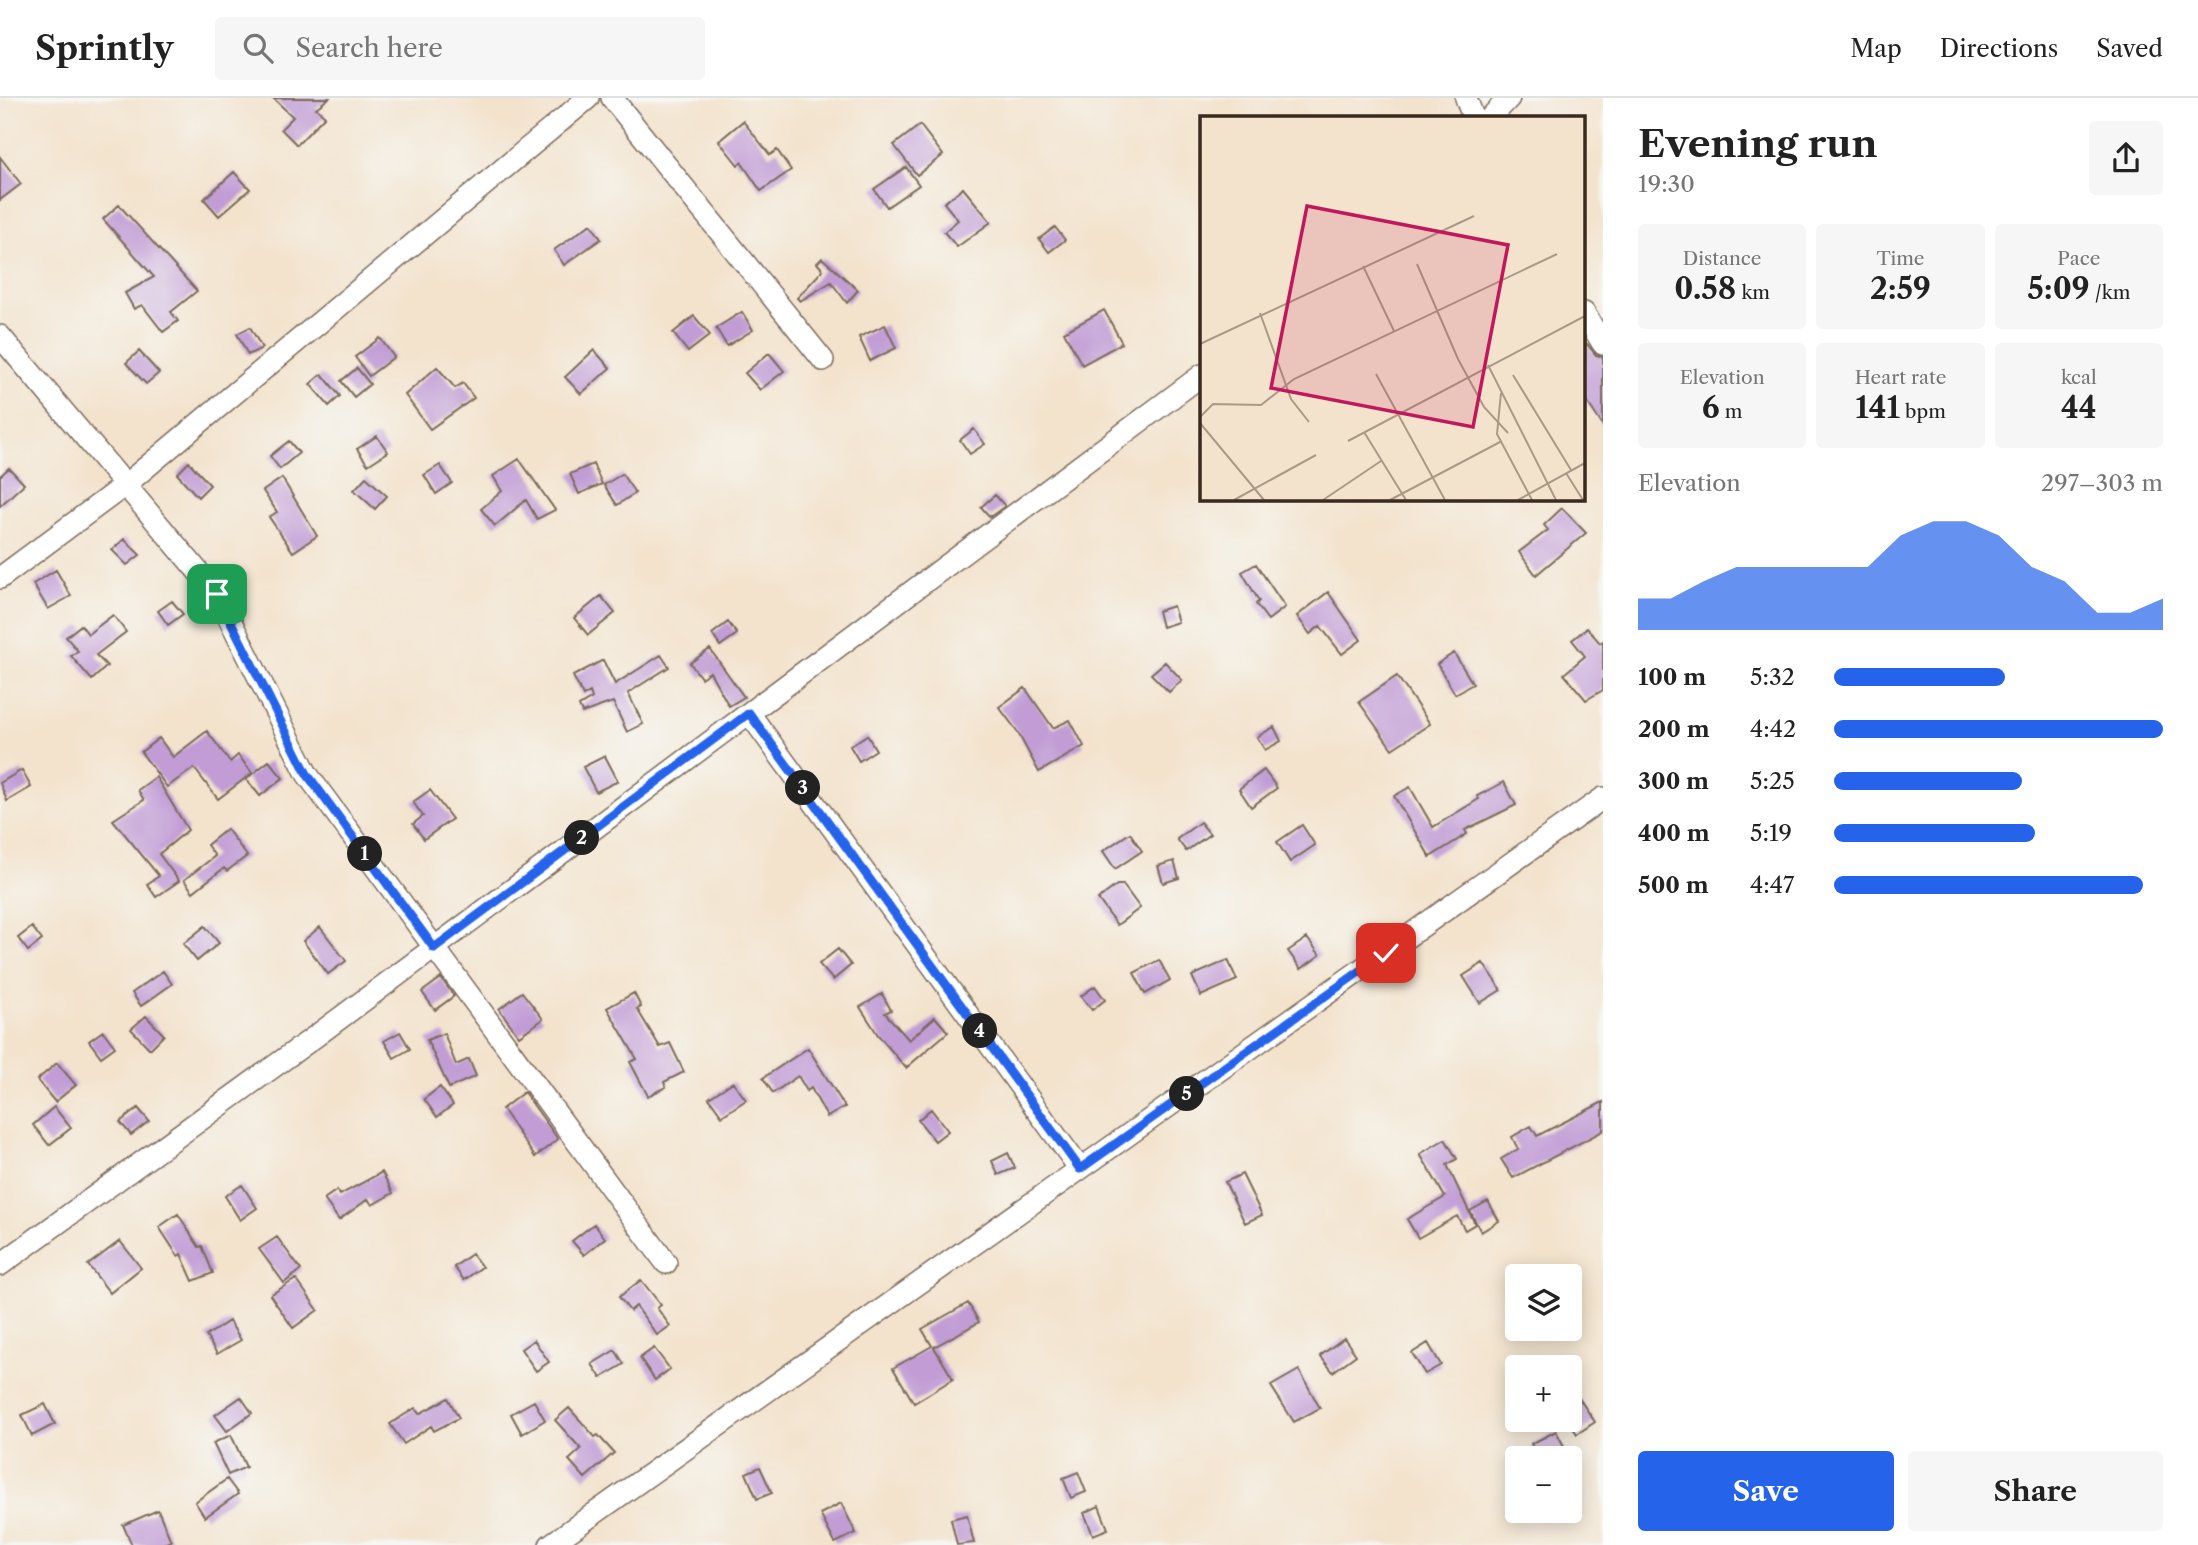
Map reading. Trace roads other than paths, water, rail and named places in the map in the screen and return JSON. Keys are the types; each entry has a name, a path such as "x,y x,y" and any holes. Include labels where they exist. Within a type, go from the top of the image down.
{"street":[{"path":"0,578 125,485 588,98"},
{"path":"611,98 823,360"},
{"path":"1466,98 1473,116"},
{"path":"1492,116 1509,98"},
{"path":"1586,316 1603,344"},
{"path":"0,336 217,594 307,774 666,1263"},
{"path":"0,1265 434,948 1200,376"},
{"path":"749,713 1080,1169"},
{"path":"550,1545 1603,798"}]}
